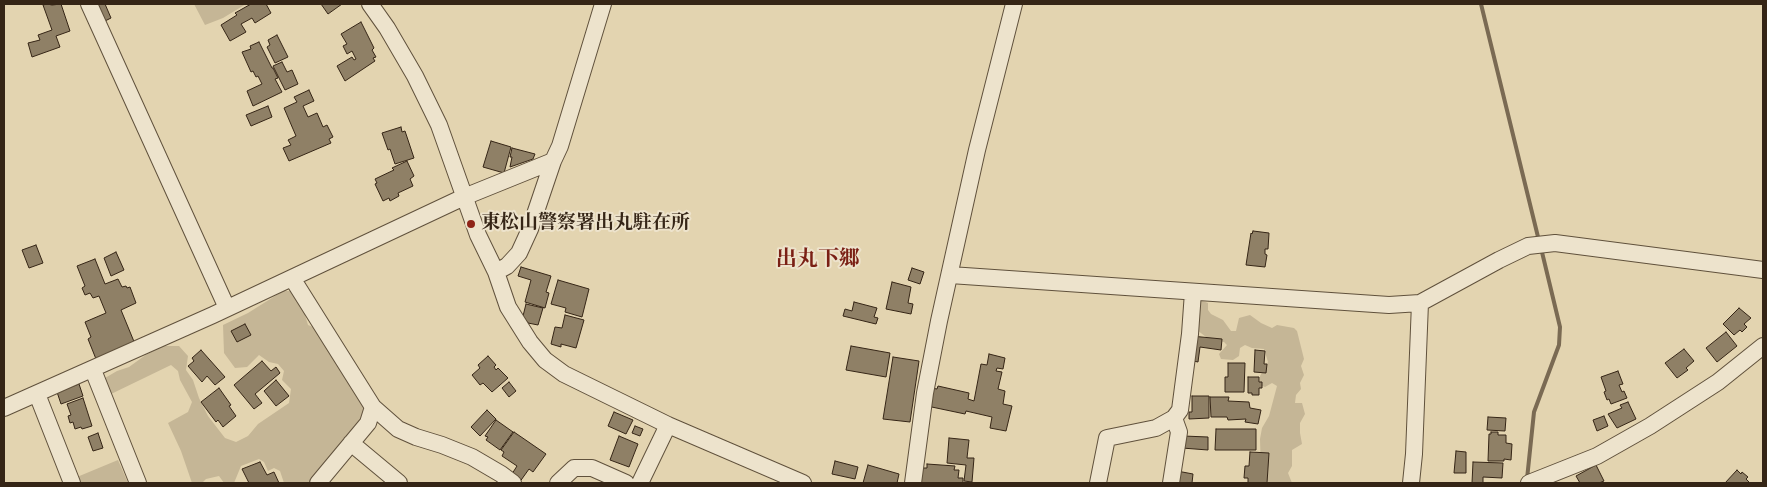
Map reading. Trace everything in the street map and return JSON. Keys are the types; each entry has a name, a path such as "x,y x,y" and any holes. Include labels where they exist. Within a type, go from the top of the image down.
{"street":[{"path":"88,4 227,308"},
{"path":"370,4 387,28 415,76 439,126 478,235 496,272 508,306 530,342 545,360 564,374 668,425 803,483"},
{"path":"496,272 507,266 519,253 530,229 560,146 603,4"},
{"path":"914,483 925,393 977,150 1014,4"},
{"path":"4,408 93,370 464,197 553,162"},
{"path":"950,276 1389,305 1420,304 1528,246 1554,243 1763,270"},
{"path":"292,278 373,407 398,429 472,457 513,483"},
{"path":"1098,483 1107,438 1156,428 1174,418 1180,410 1190,334 1193,292"},
{"path":"1411,483 1414,454 1420,304"},
{"path":"1531,483 1597,456 1650,426 1718,382 1763,346"},
{"path":"93,370 138,483"},
{"path":"37,394 72,483"},
{"path":"318,483 368,423 373,407"},
{"path":"1172,483 1179,432 1174,418"},
{"path":"640,483 668,425"},
{"path":"351,443 398,483"},
{"path":"558,483 574,468 592,468 626,483"}],"shaded area":[{"path":"194,4 246,4 223,18 205,25"},
{"path":"283,291 293,291 302,305 308,325 315,328 369,409 311,483 284,483 280,471 274,468 268,471 264,462 259,459 241,466 234,483 224,483 219,476 206,479 202,483 192,483 181,451 168,423 188,412 192,402 180,380 178,371 171,365 109,395 105,390 105,378 129,367 147,354 164,346 179,346 188,356 186,370 193,380 208,416 225,438 236,442 248,436 258,424 289,403 291,389 282,380 284,371 278,364 269,362 259,355 247,367 235,368 224,353 223,325 248,313"},
{"path":"1189,296 1208,303 1208,310 1211,314 1223,320 1231,331 1236,331 1239,318 1250,315 1272,328 1277,325 1294,328 1297,331 1304,359 1301,366 1304,375 1295,403 1302,403 1305,414 1300,423 1302,444 1292,450 1292,466 1288,473 1292,483 1269,483 1261,473 1260,439 1262,428 1269,416 1277,386 1272,383 1265,387 1260,385 1260,376 1268,362 1264,349 1245,345 1240,348 1239,356 1233,360 1221,359 1219,354 1227,345 1224,342 1210,340 1193,327"},
{"path":"118,460 128,483 79,483 77,477"}],"building":[{"path":"61,4 70,31 56,36 60,47 32,57 28,43 40,40 38,35 52,30 43,5"},
{"path":"98,4 105,4 111,18 103,22"},
{"path":"251,4 266,4 271,13 255,23 252,18 241,24 246,32 230,41 221,25 237,15 235,13"},
{"path":"321,4 342,4 328,14"},
{"path":"361,22 374,48 372,50 376,57 373,58 375,61 345,81 337,66 352,57 354,60 356,59 352,51 347,54 343,46 347,44 341,34"},
{"path":"277,35 288,57 275,63 267,47 270,45 268,40"},
{"path":"259,42 278,78 275,79 282,92 253,106 247,91 262,84 258,76 256,77 253,71 251,72 242,52 251,49 250,46"},
{"path":"282,62 287,72 292,70 298,84 285,90 273,66"},
{"path":"309,90 314,101 303,106 308,117 317,113 323,127 327,125 333,137 329,139 331,143 289,161 283,148 291,145 288,140 296,136 284,108 297,102 294,97"},
{"path":"268,106 272,117 251,126 246,115"},
{"path":"401,127 402,132 405,131 414,158 395,164 382,133"},
{"path":"491,141 511,147 504,173 483,167"},
{"path":"512,148 535,154 533,159 510,167"},
{"path":"407,161 414,176 410,179 413,186 398,193 399,196 390,201 389,198 383,201 375,184 377,183 375,179"},
{"path":"1253,231 1269,233 1268,249 1265,249 1265,254 1267,255 1265,267 1246,265 1251,233"},
{"path":"36,245 43,263 29,268 22,250"},
{"path":"116,252 124,270 111,276 104,258"},
{"path":"95,259 105,284 118,279 122,287 130,287 136,303 121,310 135,344 96,359 88,339 91,337 85,322 106,313 99,296 93,298 90,293 85,295 82,288 85,286 77,266"},
{"path":"521,267 551,276 546,292 549,293 545,308 525,302 531,280 518,276"},
{"path":"912,268 924,272 920,284 908,280"},
{"path":"558,280 589,289 582,317 565,312 566,308 551,304"},
{"path":"892,282 911,287 908,303 913,304 911,314 886,309"},
{"path":"854,302 877,308 874,317 878,318 876,324 843,316 845,309 852,311"},
{"path":"526,304 543,308 538,325 528,323 523,316"},
{"path":"1739,308 1751,318 1744,324 1747,327 1742,332 1740,330 1734,335 1723,324"},
{"path":"565,315 584,320 576,348 561,344 561,347 551,344 555,327 562,328"},
{"path":"245,324 251,335 237,342 231,331"},
{"path":"1726,332 1737,346 1717,362 1706,348"},
{"path":"1191,336 1222,339 1221,350 1200,347 1198,362 1189,360"},
{"path":"851,346 890,353 886,377 846,370"},
{"path":"1684,349 1694,361 1686,368 1688,370 1677,378 1665,363"},
{"path":"201,350 225,377 215,385 207,376 202,382 188,366 194,361 192,358"},
{"path":"1255,350 1265,351 1264,364 1267,364 1266,373 1254,372"},
{"path":"989,354 1005,358 1003,369 997,368 996,371 1002,372 998,389 1005,391 1003,404 1012,406 1006,431 990,428 992,417 966,411 965,414 927,406 931,388 937,389 938,386 969,393 968,399 974,401 981,364 987,365"},
{"path":"488,356 496,365 494,367 496,370 498,368 508,378 492,392 483,383 480,385 472,375 480,368 478,365"},
{"path":"893,357 919,361 910,422 883,419"},
{"path":"262,361 271,371 276,367 280,373 255,394 262,403 254,409 234,385"},
{"path":"1228,363 1245,363 1244,392 1225,392 1225,377 1228,377"},
{"path":"1618,371 1623,384 1619,385 1627,398 1611,404 1604,392 1606,391 1601,377"},
{"path":"1248,377 1259,377 1259,382 1262,382 1262,388 1259,388 1259,395 1248,393"},
{"path":"276,380 289,396 276,406 264,391"},
{"path":"509,382 516,391 509,397 502,388"},
{"path":"79,384 83,396 61,404 57,392"},
{"path":"219,388 236,416 223,427 218,420 216,422 201,402"},
{"path":"1192,396 1209,396 1209,418 1189,419 1189,412 1192,412"},
{"path":"1210,397 1229,397 1228,401 1249,402 1250,408 1261,410 1258,424 1245,422 1246,419 1228,420 1227,417 1211,417"},
{"path":"83,398 92,426 75,429 73,422 70,423 68,416 71,415 67,404"},
{"path":"1628,402 1636,419 1617,428 1608,414 1622,408 1620,405"},
{"path":"487,410 496,419 480,436 471,427"},
{"path":"614,412 633,420 626,434 608,426"},
{"path":"1604,416 1608,426 1597,431 1593,420"},
{"path":"1488,417 1506,418 1505,431 1487,430"},
{"path":"496,420 513,432 500,450 486,440 488,437 485,436"},
{"path":"635,426 643,429 640,436 632,433"},
{"path":"1216,429 1256,429 1256,450 1215,450"},
{"path":"514,432 546,454 533,472 529,469 519,483 510,477 517,466 502,456 504,452 501,450"},
{"path":"1491,432 1498,432 1498,435 1506,435 1506,443 1512,444 1511,460 1488,461 1489,434"},
{"path":"98,433 103,448 93,451 88,437"},
{"path":"619,436 638,444 629,467 610,460"},
{"path":"1183,436 1208,437 1208,450 1182,448"},
{"path":"949,438 969,440 967,458 974,458 972,482 964,481 966,465 947,463"},
{"path":"1456,451 1466,452 1466,473 1454,473"},
{"path":"1250,452 1269,453 1267,483 1248,483 1248,478 1244,478 1245,466 1249,466"},
{"path":"835,461 858,467 855,479 832,474"},
{"path":"260,462 267,475 274,472 279,483 249,483 242,469"},
{"path":"1473,462 1503,463 1502,478 1483,477 1483,483 1472,483"},
{"path":"927,464 955,466 954,470 959,470 958,478 963,478 963,483 921,483 922,468 927,468"},
{"path":"868,465 899,474 897,483 863,483"},
{"path":"1596,465 1604,481 1599,483 1580,483 1576,476"},
{"path":"1737,470 1748,477 1746,479 1749,482 1725,483"},
{"path":"1177,471 1193,474 1192,483 1175,483"}],"waterway":[{"path":"1481,4 1539,241"},
{"path":"1527,479 1534,412 1559,345 1560,327 1541,248"}],"place":[{"name":"東松山警察署出丸駐在所","path":"471,224"}],"district":[{"name":"出丸下郷","path":"818,261"}]}
